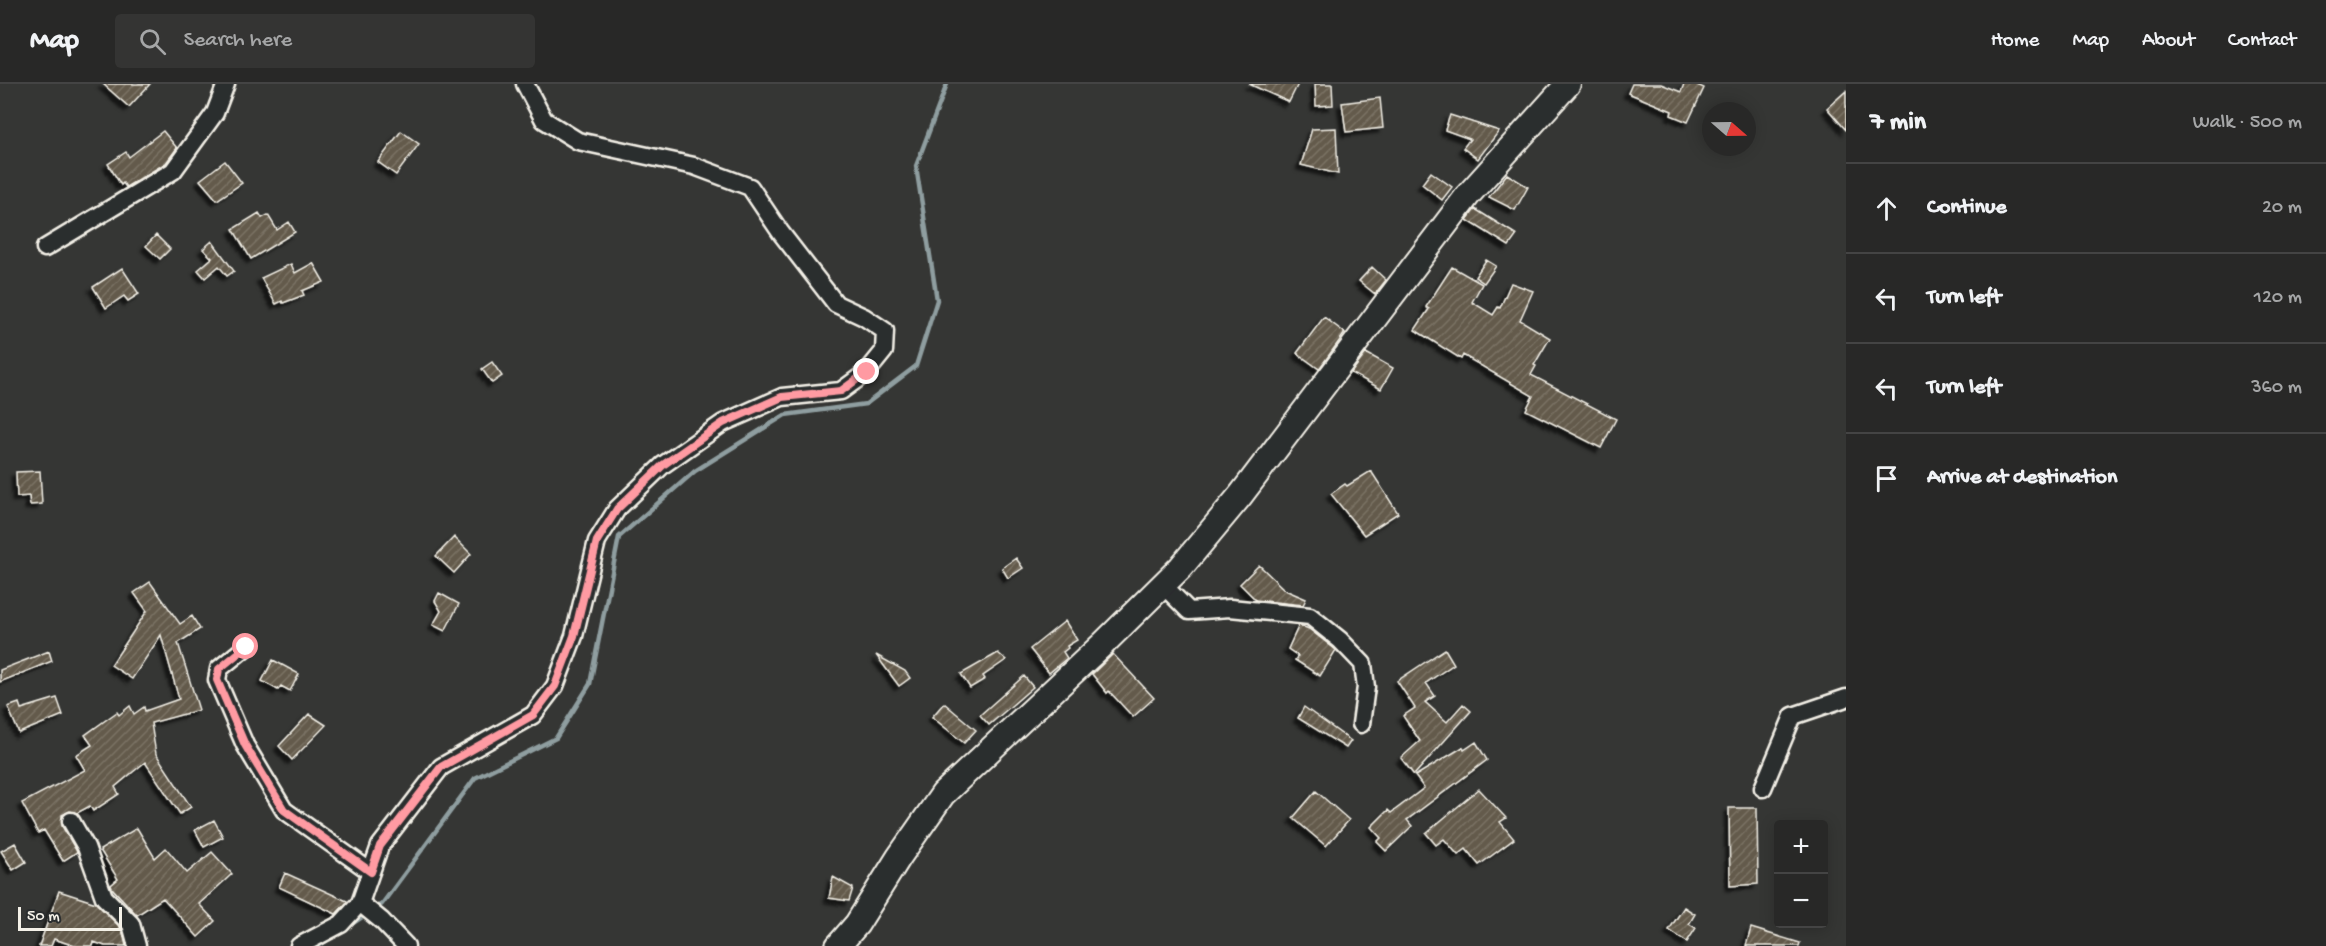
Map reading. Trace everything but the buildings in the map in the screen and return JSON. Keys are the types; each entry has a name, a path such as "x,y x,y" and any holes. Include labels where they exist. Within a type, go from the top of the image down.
{"street":[{"path":"45,248 173,171 215,113 226,84"},
{"path":"299,946 341,924 364,906 371,872 380,846 441,767 533,715 555,686 574,636 597,541 617,509 663,465 723,423 782,397 841,391 867,372 884,351 885,331 836,303 781,233 750,187 694,166 578,141 544,120 525,84"},
{"path":"838,946 857,924 899,857 943,794 1181,567 1248,487 1468,195 1568,84"},
{"path":"1163,585 1189,611 1230,608 1310,616 1340,640 1363,664 1366,687 1361,724"},
{"path":"246,647 219,669 217,680 245,745 284,810 371,872"},
{"path":"1763,788 1793,716 1846,698"},
{"path":"71,821 86,847 104,897 131,924 137,946"},
{"path":"364,906 406,946"}],"waterway":[{"path":"350,925 382,904 475,778 556,738 590,684 619,537 695,471 785,415 866,404 916,366 937,300 916,166 947,84"},
{"path":"318,946 326,941"}],"route":[{"path":"246,647 219,669 217,680 245,745 284,810 371,872 380,846 441,767 533,715 555,686 574,636 597,541 617,509 663,465 723,423 782,397 841,391 867,372"}]}
